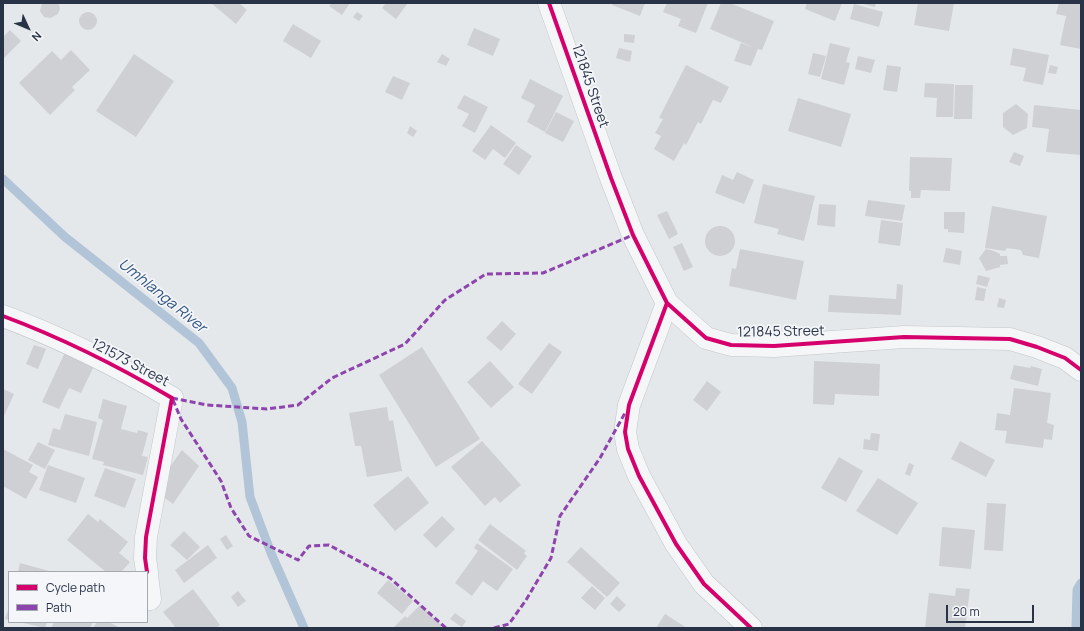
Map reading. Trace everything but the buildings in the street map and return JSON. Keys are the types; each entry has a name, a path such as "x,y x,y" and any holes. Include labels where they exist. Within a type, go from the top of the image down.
{"street":[{"name":"121845 Street","path":"549,3 633,235 667,303 706,338 732,345 774,346 904,337 1010,339 1037,347 1065,358 1081,370"},
{"path":"667,303 630,405 625,432 628,449 639,476 676,544 704,584 751,628"},
{"name":"121573 Street","path":"3,316 39,329 105,360 172,398 146,537 145,558 147,571"},
{"path":"148,583 150,599"}],"waterway":[{"name":"Umhlanga River","path":"3,179 65,237 199,343 232,388 242,422 250,497 271,553 304,628"},
{"name":"Umhlanga River","path":"1079,628 1076,626 1077,590 1081,583"}],"marked path":[{"path":"172,398 207,405 267,409 298,405 332,378 405,344 445,300 486,274 543,273 633,235"},
{"path":"173,400 181,419 221,481 231,508 249,536 298,560 309,546 329,545 390,578 446,628"},
{"path":"494,628 509,624 526,600 551,558 560,516 600,458 625,413"}],"cycle path":[{"path":"549,3 611,178 633,235 667,303 706,338 731,345 774,346 904,337 1010,339 1037,347 1065,358 1081,370"},
{"path":"667,303 629,405 625,432 628,449 639,476 676,544 704,584 751,628"},
{"path":"3,316 89,353 172,398 146,537 145,558 147,571"}]}
